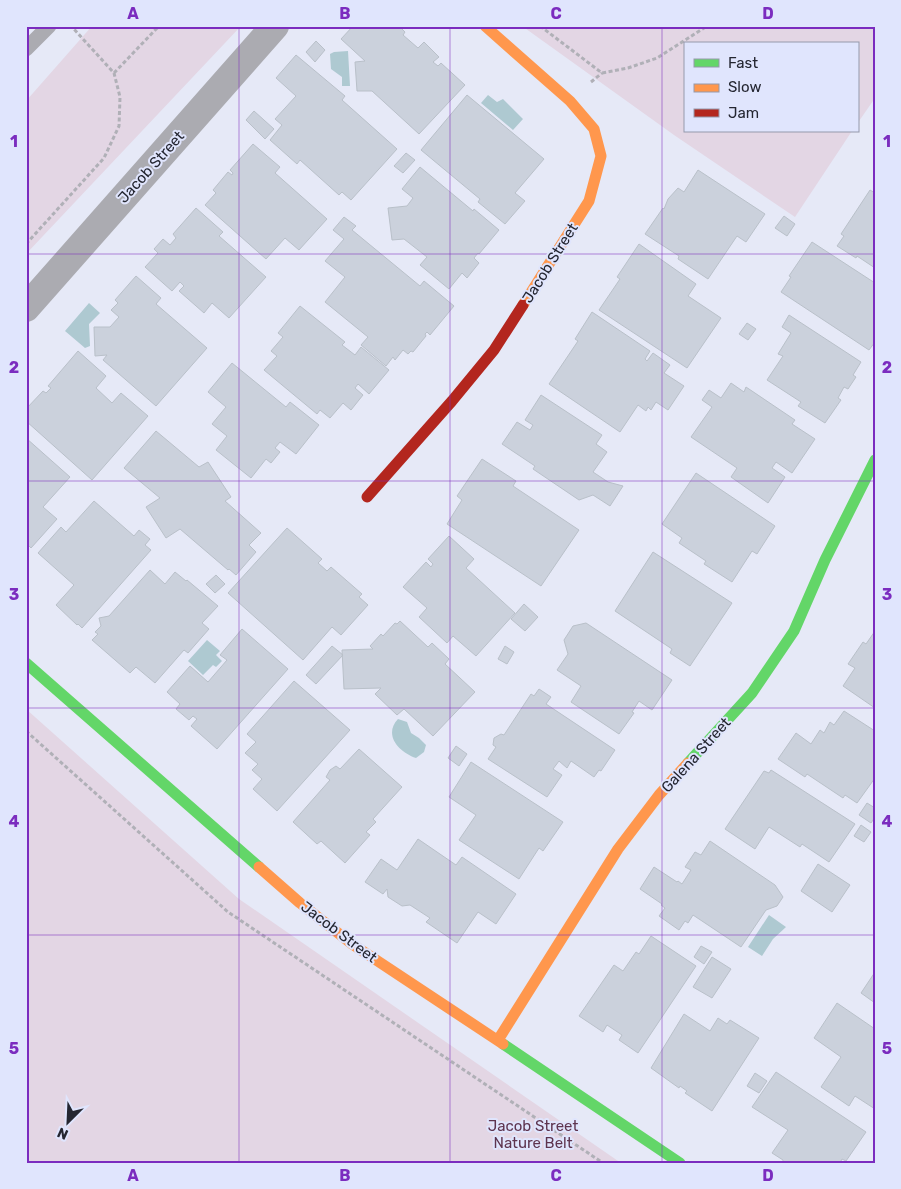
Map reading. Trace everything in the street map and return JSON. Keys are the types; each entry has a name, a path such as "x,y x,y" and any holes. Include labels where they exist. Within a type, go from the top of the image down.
{"street":[{"name":"Jacob Street","path":"26,308 275,26"},
{"name":"Jacob Street","path":"367,497 452,401 494,350 589,201 602,156 594,129 570,101 485,26"},
{"name":"Galena Street","path":"498,1040 618,850 659,795 752,693 794,631 829,552 875,460"},
{"name":"Jacob Street","path":"26,663 300,903 352,944 680,1163"}],"lane":[{"path":"26,49 49,26"}],"path":[{"path":"26,244 104,158 120,126 120,97 114,73 72,26"},
{"path":"114,73 159,26"},
{"path":"540,26 602,73 628,68 657,58 707,26"},
{"path":"26,732 228,912 604,1163"}],"green space":[{"path":"92,26 241,26 26,254 26,101"},
{"path":"522,26 875,26 875,98 858,123 858,42 684,42 684,132 851,132 795,217 674,135"},
{"name":"Jacob Street Nature Belt","path":"26,709 239,899 621,1163 26,1163"}],"shaded area":[{"path":"348,51 350,86 342,86 342,77 331,69 330,54"},
{"path":"488,95 497,102 503,99 523,119 513,130 481,103"},
{"path":"89,303 100,313 89,324 90,346 85,348 65,331"},
{"path":"207,640 220,651 216,655 222,661 216,667 213,665 203,675 188,661"},
{"path":"398,719 407,722 411,733 426,745 424,752 416,758 404,752 395,742 392,731"},
{"path":"769,915 786,927 773,939 762,956 748,947"}],"building":[{"path":"353,26 399,26 405,32 403,35 418,48 424,42 439,57 433,62 438,66 441,63 465,85 419,134 372,91 357,91 355,62 365,61 341,39"},
{"path":"316,41 325,50 315,62 306,52"},
{"path":"296,55 345,96 342,100 397,149 351,200 342,192 339,195 300,160 297,164 270,140 282,125 275,119 296,96 276,78"},
{"path":"467,95 544,159 515,193 525,201 505,224 478,202 480,199 421,150"},
{"path":"254,111 274,129 265,139 246,120"},
{"path":"253,144 280,167 275,173 327,219 299,250 285,238 266,259 205,205 216,193 213,190 228,172 232,175 233,173 230,170"},
{"path":"406,153 415,160 403,173 394,166"},
{"path":"420,167 499,230 474,258 479,263 467,278 462,273 449,289 420,265 427,257 404,239 392,240 388,208 407,206 413,198 402,189"},
{"path":"698,170 765,214 746,242 737,236 708,279 678,259 679,256 645,234 664,209 668,199 678,188 684,192"},
{"path":"870,190 875,193 875,268 837,246 844,236 841,234"},
{"path":"196,208 223,232 219,236 266,277 229,318 212,303 204,313 179,291 184,286 180,282 172,291 145,267 158,253 154,249 163,239 170,245 176,238 173,234"},
{"path":"784,216 795,224 787,236 775,228"},
{"path":"344,217 356,226 352,230 420,286 424,281 454,306 430,335 427,332 425,334 426,336 413,352 411,351 408,354 403,350 395,360 393,357 386,366 361,345 368,337 325,302 345,277 325,261 344,239 333,230"},
{"path":"812,242 875,283 875,342 869,350 781,292 791,277 789,276"},
{"path":"639,244 696,284 688,296 721,318 687,368 599,310 620,279 617,277"},
{"path":"136,276 161,298 156,304 207,348 156,406 103,360 107,355 95,356 94,327 110,327 119,317 111,310 118,303 115,300"},
{"path":"300,306 345,342 342,345 355,355 361,347 389,370 369,394 358,384 355,388 363,395 351,410 343,403 330,418 320,410 317,414 264,370 277,356 271,351 283,337 278,333"},
{"path":"592,312 650,351 645,359 647,361 653,353 670,365 664,373 684,386 668,410 656,402 651,410 648,407 646,411 638,405 620,432 549,384 578,341 575,339"},
{"path":"789,315 861,362 853,375 856,377 848,389 844,387 838,398 841,400 825,423 798,406 801,402 767,380 783,356 778,354 791,333 782,327"},
{"path":"747,323 756,329 748,340 739,334"},
{"path":"78,351 106,376 96,388 112,403 121,393 148,416 92,480 26,421 26,409 43,391 46,393 51,388 48,386"},
{"path":"232,363 286,407 290,402 319,425 296,454 280,442 275,448 280,452 271,463 266,459 251,478 216,450 227,436 212,424 226,407 208,392"},
{"path":"731,383 744,392 746,387 795,420 792,424 815,439 792,473 776,462 772,468 785,477 768,503 731,477 737,468 691,437 712,407 702,400 709,390 721,398"},
{"path":"541,395 602,435 596,444 607,452 593,472 608,482 623,486 610,506 593,495 579,500 533,469 535,466 502,444 517,422 530,430 533,425 525,420"},
{"path":"156,431 199,467 208,462 231,497 225,501 261,533 249,545 256,552 236,575 180,529 166,538 146,507 160,498 124,468"},
{"path":"26,438 70,477 43,507 57,519 31,548 26,543"},
{"path":"482,459 516,481 513,486 579,530 541,586 447,524 462,500 457,496"},
{"path":"696,473 775,526 757,554 752,551 732,582 704,564 706,561 679,543 682,538 662,524"},
{"path":"94,501 134,536 139,530 150,539 145,545 151,550 82,628 56,605 74,585 38,553 61,527 66,532"},
{"path":"287,528 322,559 318,563 327,571 331,567 362,594 359,597 368,605 341,635 332,627 303,660 228,593"},
{"path":"449,536 474,559 466,568 515,613 476,656 453,636 447,643 419,617 427,608 403,587 426,562 431,567 433,564 428,559"},
{"path":"653,552 732,603 690,666 670,653 672,649 615,611"},
{"path":"150,570 165,584 175,572 218,606 202,623 209,629 188,653 184,650 155,683 136,667 130,673 92,640 98,634 95,632 101,626 99,618 109,616"},
{"path":"216,575 225,584 215,593 206,584"},
{"path":"524,604 538,617 525,631 511,619"},
{"path":"400,621 428,647 432,643 449,659 445,664 475,692 433,736 404,709 397,715 375,694 381,688 344,689 342,650 373,649 370,646 381,634 383,636 395,623 397,624"},
{"path":"586,623 672,680 652,710 639,701 632,712 634,713 619,734 571,702 581,686 557,670 568,654 564,640 573,626"},
{"path":"242,629 288,669 217,749 191,726 197,719 193,716 189,720 176,709 180,704 167,692 190,666 208,682 227,660 220,655"},
{"path":"875,631 875,708 843,686 855,668 848,664 863,642 866,644"},
{"path":"332,646 343,655 316,684 306,675"},
{"path":"505,646 514,652 507,664 498,659"},
{"path":"294,681 350,730 277,811 253,789 262,779 252,770 258,764 245,753 256,742 247,734"},
{"path":"539,689 551,697 546,704 615,750 601,771 599,770 594,777 571,761 567,768 559,761 553,769 562,775 547,797 488,759 496,747 493,745 494,738 501,734 504,735 531,694 534,696"},
{"path":"844,711 875,731 875,778 857,803 845,795 843,798 807,774 805,777 778,759 796,733 811,744 820,730 824,733 830,722 834,725"},
{"path":"456,746 467,754 459,766 448,758"},
{"path":"359,749 402,787 373,819 376,822 366,832 370,835 345,863 321,841 317,844 293,822 330,780 326,777 330,770 336,766 340,769"},
{"path":"471,762 563,822 543,851 539,848 519,879 459,840 476,815 449,797"},
{"path":"771,770 855,824 829,862 802,844 800,847 769,827 755,849 725,829 764,771 769,773"},
{"path":"867,803 875,808 875,817 871,823 859,815"},
{"path":"861,825 871,832 864,842 854,836"},
{"path":"418,839 456,865 462,857 516,894 496,924 478,912 457,943 426,922 430,918 410,905 402,906 388,897 387,889 383,894 365,882 381,859 397,870"},
{"path":"710,841 775,885 783,897 777,906 766,910 741,947 693,915 688,923 685,921 679,930 659,916 665,908 662,904 640,889 654,867 682,884 691,870 685,867 695,852 701,855"},
{"path":"818,864 850,885 832,912 801,891"},
{"path":"651,936 696,966 638,1053 619,1040 622,1035 607,1025 603,1032 579,1016 614,965 623,971 636,952 639,954"},
{"path":"701,946 712,952 704,964 694,957"},
{"path":"712,957 731,969 712,998 693,987"},
{"path":"875,972 875,1003 861,993"},
{"path":"837,1003 875,1029 875,1109 855,1096 849,1106 821,1087 841,1057 814,1038"},
{"path":"684,1014 710,1031 718,1018 727,1024 730,1020 759,1038 712,1111 685,1093 687,1091 680,1086 679,1088 651,1068"},
{"path":"776,1072 866,1132 846,1161 842,1159 840,1163 783,1163 783,1160 772,1153 788,1130 752,1107"},
{"path":"755,1073 767,1081 759,1093 747,1086"}],"traffic: fast":[{"path":"688,763 752,693 794,631 825,560 875,460"},
{"path":"26,663 259,867"},
{"path":"503,1044 680,1163"}],"traffic: slow":[{"path":"485,26 570,101 594,129 601,156 589,201 523,305"},
{"path":"498,1040 618,849 659,795 688,763"},
{"path":"259,867 300,903 352,944 503,1044"}],"traffic: jam":[{"path":"367,497 452,401 494,350 523,305"}]}
